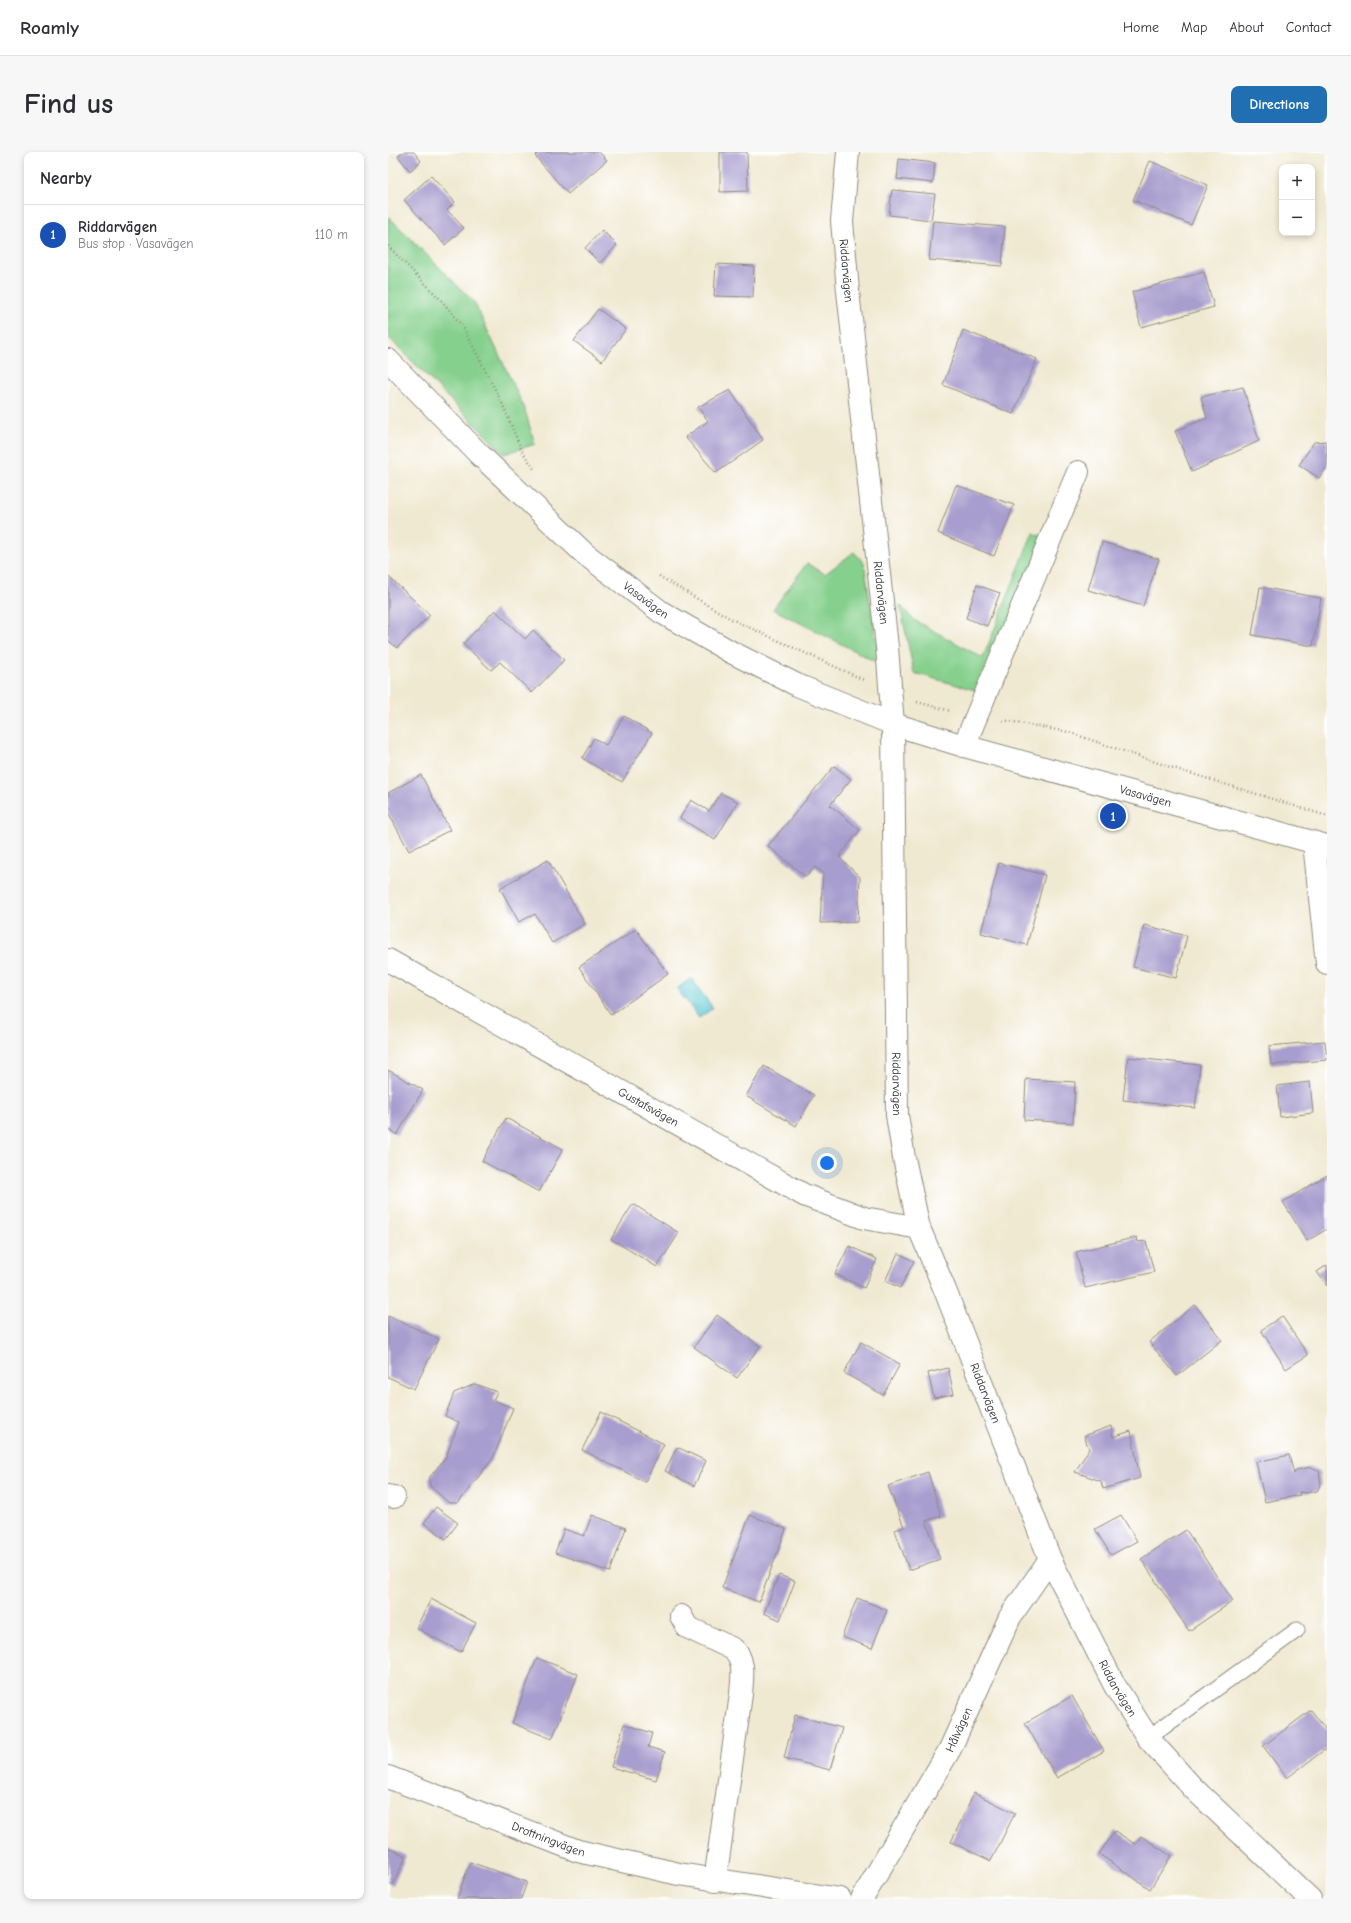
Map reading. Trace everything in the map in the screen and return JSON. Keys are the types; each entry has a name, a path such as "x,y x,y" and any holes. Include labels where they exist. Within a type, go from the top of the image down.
{"street":[{"name":"Riddarvägen","path":"848,152 842,221 848,291 891,694 897,1115 904,1158 919,1228 945,1290 1050,1560 1115,1686 1148,1738 1193,1788 1310,1899"},
{"name":"Vasavägen","path":"388,360 480,455 585,554 661,612 731,652 797,685 892,724 964,746 1320,845"},
{"path":"964,746 1078,472"},
{"path":"1320,845 1327,963"},
{"name":"Gustafsvägen","path":"388,960 804,1195 864,1218 919,1228"},
{"name":"Hålvägen","path":"862,1899 950,1749 1010,1617 1050,1560"},
{"path":"681,1616 687,1626 733,1649 739,1654 742,1663 741,1694 715,1881"},
{"name":"Drottningvägen","path":"388,1777 578,1851 715,1881 840,1899"}],"lane":[{"path":"1148,1738 1297,1630"}],"path":[{"path":"388,246 442,301 463,327 502,403 522,451 539,475"},
{"path":"658,576 731,619 841,668 891,694 964,715 990,717 1068,732 1175,768 1327,816"}],"green space":[{"path":"388,216 474,302 524,407 535,444 504,454 388,337"},
{"path":"1033,532 1045,538 982,692 914,673 900,605 914,620 983,658"},
{"path":"854,552 864,563 880,664 773,609 807,563 825,574"}],"water":[{"path":"691,978 713,1008 699,1018 677,989"}],"building":[{"path":"403,152 414,152 421,161 410,171 398,156"},
{"path":"539,152 599,152 607,160 568,194 535,156"},
{"path":"720,152 747,152 748,191 720,192"},
{"path":"899,159 935,163 933,183 897,179"},
{"path":"1150,161 1208,185 1191,225 1133,200"},
{"path":"431,176 455,202 447,210 464,228 445,245 404,200"},
{"path":"892,190 935,194 931,220 889,215"},
{"path":"933,221 1005,227 1002,266 929,260"},
{"path":"602,230 617,245 600,263 585,248"},
{"path":"716,264 754,266 753,297 714,296"},
{"path":"1204,272 1214,307 1141,327 1132,292"},
{"path":"598,309 626,329 602,361 574,341"},
{"path":"963,330 1037,359 1013,414 943,385"},
{"path":"1243,387 1259,441 1192,472 1175,431 1207,418 1201,397"},
{"path":"730,390 763,440 716,473 685,437 708,421 698,407"},
{"path":"1327,441 1327,467 1319,478 1299,465 1314,442"},
{"path":"956,485 1014,505 994,556 938,533"},
{"path":"1102,542 1159,559 1143,606 1088,590"},
{"path":"388,576 430,615 397,648 388,640"},
{"path":"977,585 1000,593 987,626 966,618"},
{"path":"1260,587 1321,598 1313,646 1252,635"},
{"path":"495,610 525,639 533,630 564,660 532,693 500,662 491,670 463,644"},
{"path":"624,716 652,733 622,782 582,758 594,738 606,745"},
{"path":"834,766 851,779 830,805 860,830 839,857 860,877 858,922 820,923 823,873 815,867 806,877 768,846"},
{"path":"421,775 450,830 409,851 388,812 388,793"},
{"path":"721,793 738,802 715,840 680,818 691,800 709,811"},
{"path":"548,860 585,924 552,943 535,914 519,922 500,888"},
{"path":"999,863 1045,875 1027,945 981,933"},
{"path":"1144,925 1187,936 1176,978 1133,967"},
{"path":"636,929 668,974 611,1015 579,967"},
{"path":"1325,1041 1327,1060 1271,1065 1269,1046"},
{"path":"1128,1057 1200,1065 1195,1108 1123,1100"},
{"path":"764,1066 814,1095 796,1126 746,1096"},
{"path":"388,1070 423,1090 397,1135 388,1129"},
{"path":"1026,1079 1075,1082 1073,1123 1024,1120"},
{"path":"1310,1082 1313,1113 1280,1117 1277,1086"},
{"path":"506,1118 563,1149 539,1192 482,1161"},
{"path":"1327,1175 1327,1229 1307,1241 1283,1202"},
{"path":"633,1204 679,1233 657,1267 611,1239"},
{"path":"1137,1237 1138,1242 1146,1241 1154,1272 1085,1288 1076,1252"},
{"path":"849,1246 877,1259 864,1288 835,1274"},
{"path":"898,1253 914,1261 900,1288 885,1281"},
{"path":"1327,1265 1327,1286 1317,1272"},
{"path":"1195,1305 1222,1340 1177,1376 1149,1342"},
{"path":"717,1315 760,1346 737,1378 694,1347"},
{"path":"388,1316 439,1339 414,1389 388,1377"},
{"path":"1282,1316 1308,1355 1286,1369 1261,1330"},
{"path":"861,1342 900,1364 883,1395 844,1373"},
{"path":"948,1368 954,1394 934,1398 928,1373"},
{"path":"475,1384 497,1392 493,1400 513,1408 493,1458 458,1503 449,1503 430,1486 429,1478 446,1457 459,1422 445,1416 454,1393"},
{"path":"601,1412 664,1444 645,1482 582,1450"},
{"path":"1111,1426 1113,1437 1131,1431 1140,1478 1103,1489 1101,1481 1075,1472 1089,1449 1084,1436"},
{"path":"677,1447 706,1461 694,1486 665,1471"},
{"path":"1289,1455 1294,1474 1296,1470 1311,1467 1319,1471 1321,1484 1317,1491 1306,1493 1299,1492 1300,1495 1265,1502 1256,1462"},
{"path":"928,1472 941,1516 926,1521 940,1559 909,1570 895,1530 904,1527 888,1486"},
{"path":"436,1507 458,1523 446,1539 424,1523"},
{"path":"592,1515 626,1528 610,1572 555,1553 564,1529 584,1536"},
{"path":"750,1515 786,1529 759,1602 722,1588"},
{"path":"1121,1515 1137,1541 1111,1555 1095,1529"},
{"path":"1186,1530 1233,1601 1189,1631 1141,1559"},
{"path":"779,1575 795,1581 780,1620 764,1613"},
{"path":"857,1598 887,1610 872,1648 842,1637"},
{"path":"431,1599 476,1623 461,1652 416,1628"},
{"path":"537,1658 578,1674 552,1739 512,1723"},
{"path":"1072,1696 1104,1751 1057,1778 1025,1723"},
{"path":"1311,1710 1327,1731 1327,1748 1287,1778 1263,1746"},
{"path":"795,1715 842,1728 830,1770 784,1758"},
{"path":"624,1724 652,1733 648,1747 665,1752 656,1780 611,1767"},
{"path":"974,1793 1015,1813 991,1861 951,1842"},
{"path":"1115,1831 1135,1844 1141,1836 1171,1856 1150,1889 1099,1854"},
{"path":"388,1847 406,1856 393,1885 388,1883"},
{"path":"470,1862 527,1882 521,1899 457,1899"}],"place":[{"name":"Riddarvägen","path":"1113,816"}]}
